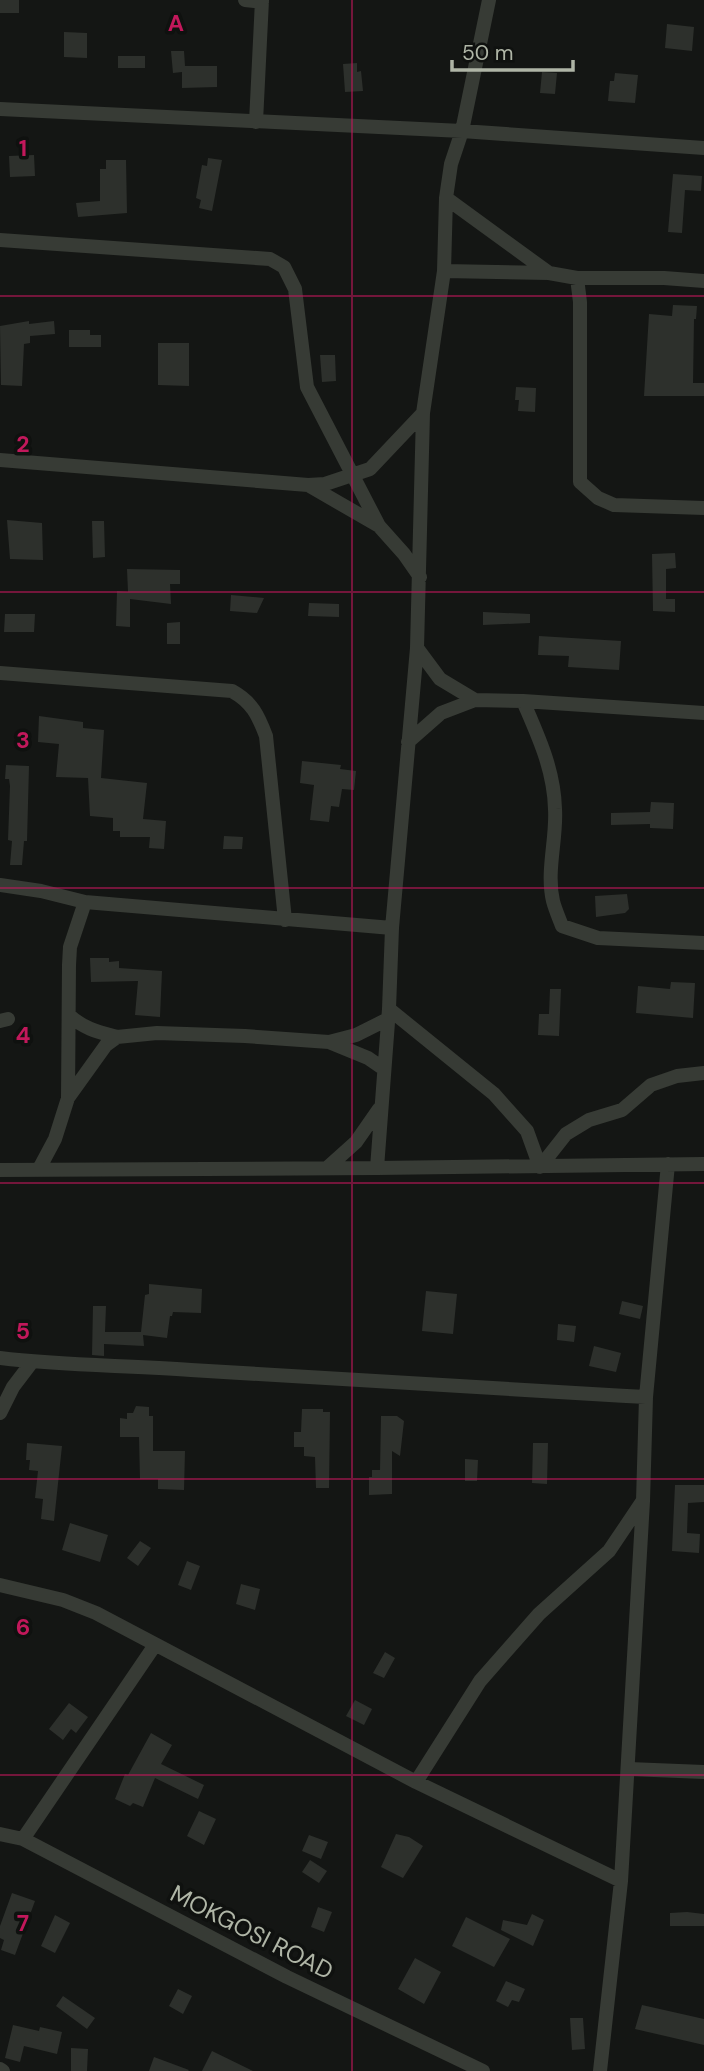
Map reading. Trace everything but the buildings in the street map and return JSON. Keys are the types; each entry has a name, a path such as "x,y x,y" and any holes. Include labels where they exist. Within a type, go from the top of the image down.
{"street":[{"path":"246,0 262,1 256,122"},
{"path":"377,1168 392,929 417,648 423,413 444,271 446,198 451,164 462,131 489,0"},
{"path":"0,109 462,131 704,148"},
{"path":"446,198 549,273"},
{"path":"0,240 270,259 284,267 295,289 307,387 379,526 420,577"},
{"path":"444,271 704,281"},
{"path":"577,278 580,302 580,482 598,498 614,505 704,508"},
{"path":"0,460 308,485 353,476 370,469 423,413"},
{"path":"308,485 379,526"},
{"path":"417,648 440,679 475,700"},
{"path":"0,673 232,691 247,699 266,736 285,920"},
{"path":"408,742 441,713 475,700 704,713"},
{"path":"523,701 547,757 552,783 556,810 552,863 553,899 562,926 598,938 704,943"},
{"path":"0,886 41,891 85,902 392,929"},
{"path":"38,1169 55,1139 68,1098 70,947 85,902"},
{"path":"329,1042 356,1035 388,1014"},
{"path":"388,1014 494,1094 527,1131 540,1167"},
{"path":"69,1015 92,1031 117,1037 157,1033 329,1042 369,1058 384,1069"},
{"path":"68,1098 106,1045 117,1037"},
{"path":"540,1167 566,1134 589,1120 622,1110 651,1085 677,1076 704,1073"},
{"path":"327,1168 356,1142 382,1104"},
{"path":"600,2071 621,1881 643,1501 646,1396 667,1164"},
{"path":"0,1170 704,1164"},
{"path":"0,1358 401,1385 646,1396"},
{"path":"0,1413 13,1387 32,1362"},
{"path":"416,1782 480,1681 540,1615 609,1551 643,1501"},
{"path":"0,1586 63,1600 96,1613 416,1782 621,1881"},
{"path":"23,1839 155,1645"},
{"path":"629,1769 704,1772"},
{"name":"MOKGOSI ROAD","path":"0,1834 23,1839 287,1977 484,2071"}]}
